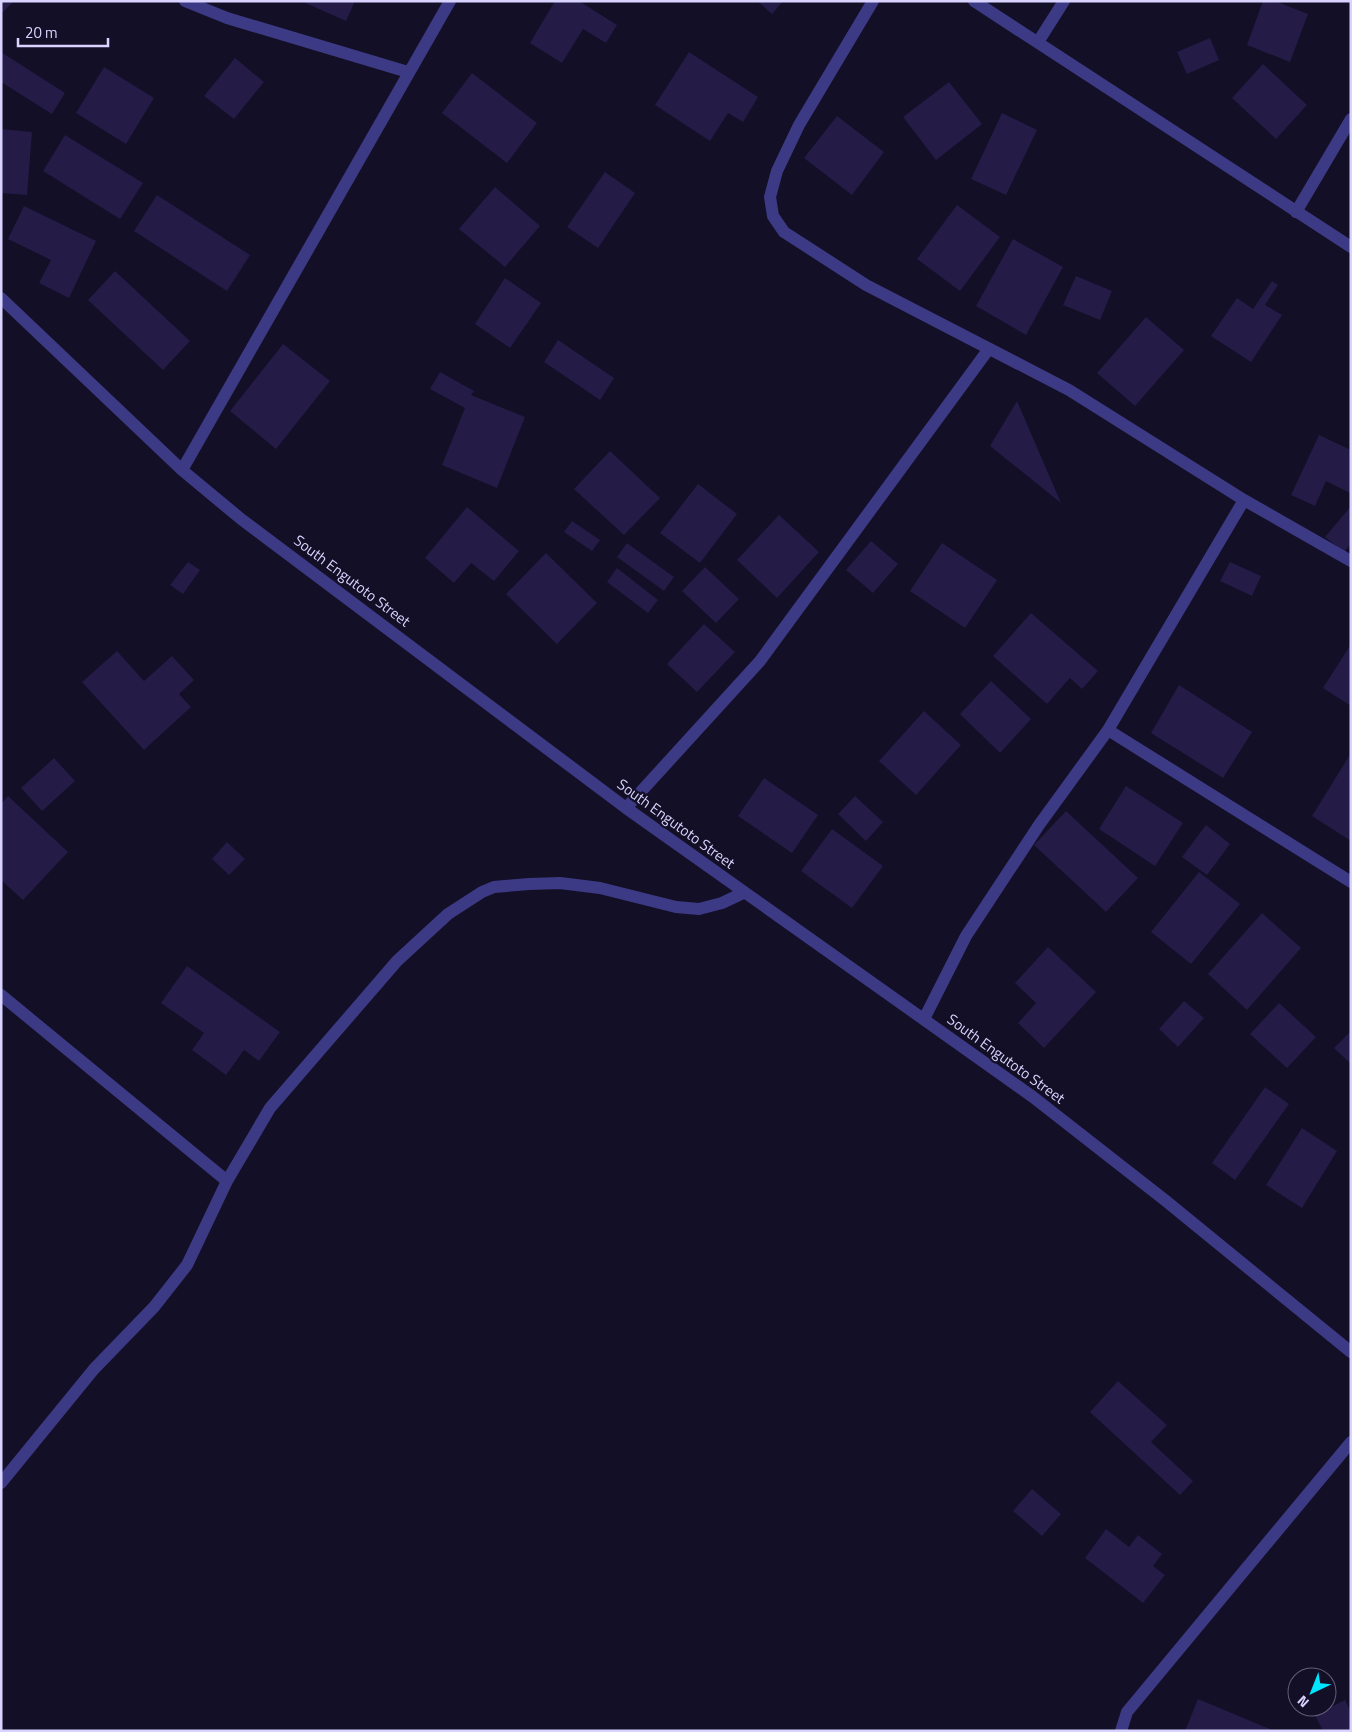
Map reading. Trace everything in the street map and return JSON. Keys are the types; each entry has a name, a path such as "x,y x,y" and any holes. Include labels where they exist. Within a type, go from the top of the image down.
{"street":[{"path":"185,1 227,18 408,72"},
{"path":"182,470 450,1"},
{"path":"873,1 799,125 778,171 770,197 774,216 784,232 866,285 988,350 1069,390 1244,500 1351,560"},
{"path":"974,1 1351,246"},
{"path":"1038,42 1064,1"},
{"path":"1296,212 1351,119"},
{"name":"South Engutoto Street","path":"1,298 182,470 241,519 626,808 1033,1098 1158,1195 1351,1352"},
{"path":"626,808 760,661 988,350"},
{"path":"924,1019 966,936 1039,825 1108,730 1244,500"},
{"path":"1108,730 1351,882"},
{"path":"1,1483 94,1369 154,1308 182,1272 228,1181 270,1108 396,961 448,914 482,892 494,887 560,883 600,888 676,907 699,909 722,903 743,893"},
{"path":"1,995 228,1181"},
{"path":"1121,1731 1127,1712 1351,1442"}],"building":[{"path":"1,1 14,1 1,14"},
{"path":"301,1 355,1 346,21"},
{"path":"555,1 579,1 617,25 606,43 583,29 562,63 530,43"},
{"path":"757,1 783,1 772,14"},
{"path":"1263,1 1275,1 1308,14 1290,62 1247,45"},
{"path":"1210,38 1219,60 1187,74 1177,52"},
{"path":"1,52 65,93 52,114 1,82"},
{"path":"689,52 758,97 743,122 728,113 710,141 655,105"},
{"path":"235,58 264,82 234,119 204,96"},
{"path":"1263,64 1307,105 1276,139 1232,98"},
{"path":"104,67 154,98 126,144 76,113"},
{"path":"472,73 537,123 507,163 442,113"},
{"path":"949,82 982,124 936,160 903,117"},
{"path":"1002,113 1037,130 1006,195 971,179"},
{"path":"837,116 884,152 852,195 804,158"},
{"path":"1,129 32,132 27,195 1,193"},
{"path":"65,135 143,183 120,219 43,171"},
{"path":"605,172 635,193 598,248 567,227"},
{"path":"495,187 540,226 505,267 459,229"},
{"path":"157,195 250,255 227,291 134,231"},
{"path":"957,205 1000,237 960,291 917,259"},
{"path":"24,206 96,241 69,298 39,283 51,260 8,239"},
{"path":"1013,239 1063,267 1026,335 976,306"},
{"path":"115,271 190,341 163,370 88,300"},
{"path":"1076,276 1112,291 1100,320 1063,305"},
{"path":"505,278 541,303 510,348 475,324"},
{"path":"1272,281 1278,285 1265,305 1282,315 1251,362 1211,336 1237,298 1253,309"},
{"path":"1146,317 1184,350 1135,406 1097,373"},
{"path":"558,340 614,378 600,400 544,362"},
{"path":"283,344 330,381 276,449 230,411"},
{"path":"440,372 474,391 471,395 525,417 497,488 442,465 465,408 430,389"},
{"path":"1017,401 1061,503 990,446"},
{"path":"1319,435 1351,450 1351,490 1350,493 1326,481 1315,506 1291,495"},
{"path":"610,451 660,498 624,535 574,489"},
{"path":"698,484 737,514 700,563 660,533"},
{"path":"1351,506 1351,544 1344,552 1325,537"},
{"path":"467,507 519,551 494,581 471,563 454,583 425,558"},
{"path":"779,515 819,552 777,598 737,560"},
{"path":"572,521 600,540 592,551 564,532"},
{"path":"871,541 898,564 873,593 846,570"},
{"path":"627,543 674,577 664,591 617,557"},
{"path":"942,543 997,580 965,628 910,591"},
{"path":"546,553 597,603 557,644 506,594"},
{"path":"188,562 200,570 183,594 170,585"},
{"path":"1230,562 1261,576 1252,596 1220,581"},
{"path":"705,567 739,599 716,623 682,591"},
{"path":"617,568 658,600 648,613 607,582"},
{"path":"1031,613 1098,671 1082,689 1070,678 1047,704 993,656"},
{"path":"704,624 735,652 697,692 667,664"},
{"path":"1351,644 1351,706 1323,688"},
{"path":"117,651 144,681 172,656 194,680 179,694 191,707 144,750 82,682"},
{"path":"991,681 1031,719 1000,753 960,714"},
{"path":"1179,685 1252,732 1223,778 1151,733"},
{"path":"924,711 961,745 916,795 879,761"},
{"path":"1351,753 1351,841 1312,816"},
{"path":"54,758 75,781 42,811 21,788"},
{"path":"764,778 818,815 792,853 738,816"},
{"path":"1126,786 1183,823 1155,866 1099,829"},
{"path":"8,796 68,852 23,900 1,880 1,804"},
{"path":"855,796 883,822 866,841 838,814"},
{"path":"1066,811 1138,878 1106,912 1034,845"},
{"path":"1206,825 1230,844 1207,875 1182,857"},
{"path":"832,829 883,866 852,908 801,871"},
{"path":"227,842 245,859 229,875 212,859"},
{"path":"1199,872 1240,904 1191,964 1151,932"},
{"path":"1262,913 1301,948 1247,1010 1208,974"},
{"path":"1048,947 1096,992 1044,1048 1018,1023 1036,1003 1015,983"},
{"path":"187,966 280,1032 259,1061 244,1050 226,1075 192,1050 204,1033 161,1003"},
{"path":"1184,1001 1204,1018 1178,1047 1159,1029"},
{"path":"1279,1003 1316,1037 1287,1068 1250,1034"},
{"path":"1351,1031 1351,1064 1334,1048"},
{"path":"1265,1087 1289,1104 1235,1180 1212,1163"},
{"path":"1302,1128 1337,1151 1302,1208 1266,1185"},
{"path":"1118,1381 1167,1425 1151,1442 1193,1481 1180,1495 1090,1412"},
{"path":"1032,1489 1061,1514 1042,1536 1013,1511"},
{"path":"1106,1529 1129,1547 1138,1535 1162,1554 1153,1566 1165,1575 1143,1603 1085,1558"},
{"path":"1198,1699 1270,1729 1270,1731 1185,1731"},
{"path":"1345,1700 1351,1712 1351,1731 1323,1731 1316,1717 1337,1717 1337,1704"}]}
